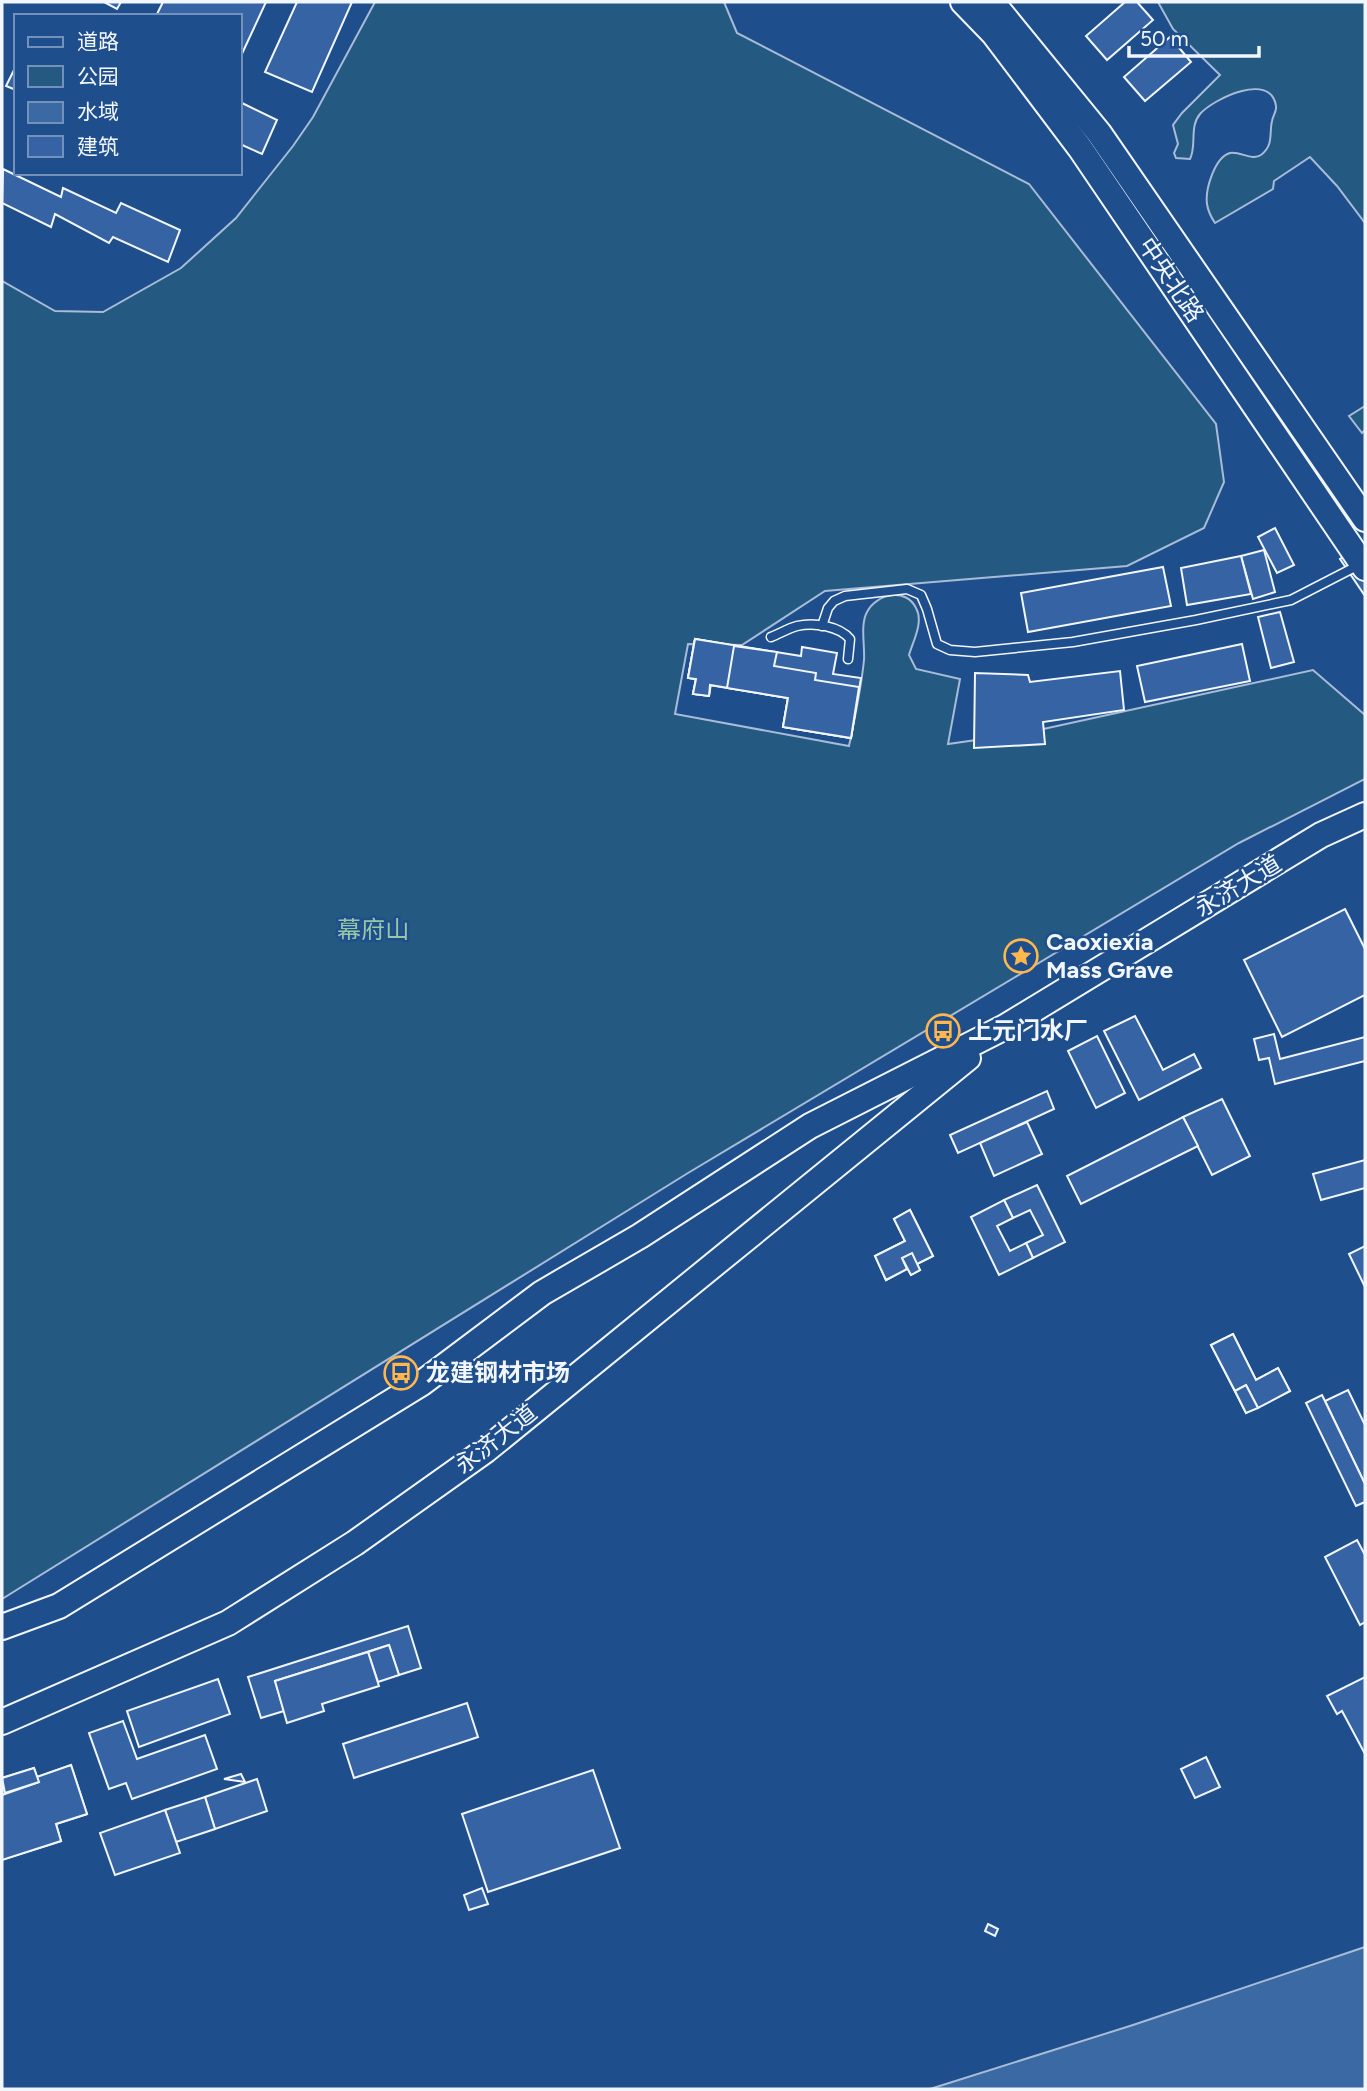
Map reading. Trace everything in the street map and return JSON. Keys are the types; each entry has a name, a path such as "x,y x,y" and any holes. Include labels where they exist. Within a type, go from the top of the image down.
{"main road":[{"name":"中央北路","path":"963,2 994,34 1080,148 1364,565"},
{"path":"992,2 1099,133 1365,519"},
{"name":"永济大道","path":"2,1627 59,1606 422,1383 542,1293 640,1236 810,1126 1005,1027 1321,835 1365,815"},
{"name":"永济大道","path":"2,1722 228,1623 355,1543 486,1450 1005,1027"}],"lane":[{"path":"822,626 828,608 834,601 845,596 907,589 920,595 937,644 950,650 975,652 1073,642 1291,600 1364,565"},
{"path":"771,637 798,625 822,626 843,631 850,639 848,659"}],"green space":[{"name":"幕府山","path":"375,2 724,2 737,33 1029,184 1216,424 1224,482 1204,528 1127,566 825,591 742,645 688,644 675,714 849,746 863,671 865,617 877,601 898,595 911,601 918,613 917,632 909,655 916,669 960,679 948,744 1025,733 1313,670 1365,715 1365,779 1239,843 688,1173 2,1599 2,281 55,311 103,312 181,268 236,218 293,146 313,117"},
{"path":"1158,2 1365,2 1365,223 1337,186 1310,157 1274,181 1273,189 1215,223 1208,209 1207,198 1209,182 1216,167 1230,153 1257,157 1265,151 1276,106 1272,96 1264,90 1253,89 1217,101 1197,119 1190,159 1176,158 1174,153 1178,144 1173,125 1220,75 1173,29"},
{"path":"1365,406 1365,430 1362,433 1349,416"}],"water":[{"path":"1365,1947 1365,2089 930,2089 1133,2025"}],"building":[{"path":"104,2 121,2 117,9"},
{"path":"163,2 266,2 242,54 242,14 157,14"},
{"path":"297,2 352,2 312,92 265,72"},
{"path":"1125,2 1137,2 1153,20 1107,60 1086,36"},
{"path":"1170,37 1191,62 1145,101 1124,77"},
{"path":"14,70 14,89 6,86"},
{"path":"242,103 277,120 262,154 242,145"},
{"path":"3,169 61,197 63,188 116,213 121,203 180,230 168,262 113,237 109,243 55,214 51,227 2,203"},
{"path":"1275,528 1294,565 1277,573 1258,537"},
{"path":"1365,542 1365,596 1340,559"},
{"path":"1264,550 1275,592 1253,599 1241,556"},
{"path":"1241,556 1251,594 1187,605 1181,568"},
{"path":"1163,567 1171,606 1028,632 1021,593"},
{"path":"1280,612 1294,662 1271,668 1258,617"},
{"path":"695,639 725,644 721,665 714,665 709,696 693,694 696,679 688,678"},
{"path":"695,639 802,657 799,670 816,673 815,680 859,687 851,738 783,727 788,698 710,685 709,696 693,694 696,679 688,678"},
{"path":"695,639 801,656 802,647 837,653 833,674 861,678 851,738 783,727 788,698 710,685 709,696 693,694 696,679 688,678"},
{"path":"1242,644 1250,681 1145,702 1137,666"},
{"path":"734,646 777,652 774,666 816,673 815,680 859,687 851,738 783,727 788,698 727,688"},
{"path":"1120,671 1124,710 1043,722 1045,744 974,748 975,673 1028,675 1030,682"},
{"path":"1345,909 1365,949 1365,995 1282,1037 1244,960"},
{"path":"1135,1016 1163,1070 1194,1054 1201,1068 1139,1100 1104,1031"},
{"path":"1274,1034 1280,1059 1365,1037 1365,1061 1275,1084 1269,1058 1259,1060 1254,1039"},
{"path":"1097,1036 1125,1093 1096,1108 1068,1051"},
{"path":"1047,1091 1054,1109 958,1153 950,1135"},
{"path":"1222,1099 1250,1156 1212,1175 1183,1117"},
{"path":"1183,1117 1198,1146 1081,1204 1067,1176"},
{"path":"1027,1122 1042,1154 994,1176 980,1143"},
{"path":"1365,1160 1365,1188 1321,1200 1313,1174"},
{"path":"1037,1185 1065,1242 1033,1258 1026,1243 1043,1235 1030,1210 1013,1218 1004,1200"},
{"path":"1004,1200 1013,1218 997,1226 1010,1251 1026,1243 1033,1258 999,1275 971,1217"},
{"path":"910,1210 933,1256 917,1264 912,1253 902,1258 907,1269 886,1280 875,1256 905,1241 894,1219"},
{"path":"910,1210 933,1256 917,1264 920,1270 911,1275 902,1258 907,1269 886,1280 875,1256 905,1241 894,1219"},
{"path":"1365,1246 1365,1287 1349,1254"},
{"path":"912,1253 920,1270 911,1275 902,1258"},
{"path":"1233,1334 1256,1380 1278,1368 1290,1391 1246,1413 1211,1345"},
{"path":"1233,1334 1256,1380 1278,1368 1290,1391 1258,1408 1246,1385 1235,1391 1211,1345"},
{"path":"1246,1385 1258,1408 1246,1413 1235,1391"},
{"path":"1348,1390 1365,1425 1365,1484 1325,1401"},
{"path":"1322,1395 1365,1484 1365,1502 1356,1506 1306,1403"},
{"path":"1357,1540 1365,1555 1365,1622 1360,1625 1325,1557"},
{"path":"408,1626 421,1668 399,1675 389,1645 275,1681 284,1711 261,1718 248,1677"},
{"path":"389,1645 399,1675 378,1682 368,1652"},
{"path":"368,1652 379,1686 322,1704 324,1711 287,1723 275,1681"},
{"path":"1365,1677 1365,1754 1342,1711 1337,1714 1327,1696"},
{"path":"218,1679 230,1714 139,1747 127,1711"},
{"path":"467,1703 478,1737 354,1778 343,1744"},
{"path":"123,1721 137,1759 205,1735 217,1769 132,1799 126,1783 109,1789 89,1733"},
{"path":"1206,1757 1220,1787 1195,1798 1181,1769"},
{"path":"71,1765 87,1814 56,1824 61,1841 2,1860 2,1795 39,1782 37,1777"},
{"path":"71,1765 87,1814 56,1824 61,1841 2,1860 2,1795 39,1782 5,1793 2,1778 34,1768 37,1777"},
{"path":"34,1768 39,1782 5,1793 2,1778"},
{"path":"593,1770 620,1848 488,1892 462,1814"},
{"path":"241,1774 245,1782 224,1779"},
{"path":"257,1779 267,1811 215,1829 205,1797"},
{"path":"205,1797 215,1829 176,1842 165,1810"},
{"path":"165,1810 180,1853 115,1875 100,1833"},
{"path":"482,1888 488,1904 469,1910 464,1895"},
{"path":"988,1924 998,1929 995,1936 985,1931"}],"place":[{"name":"Caoxiexia Mass Grave","path":"1021,956"},
{"name":"上元门水厂","path":"943,1031"},
{"name":"龙建钢材市场","path":"401,1373"}]}
